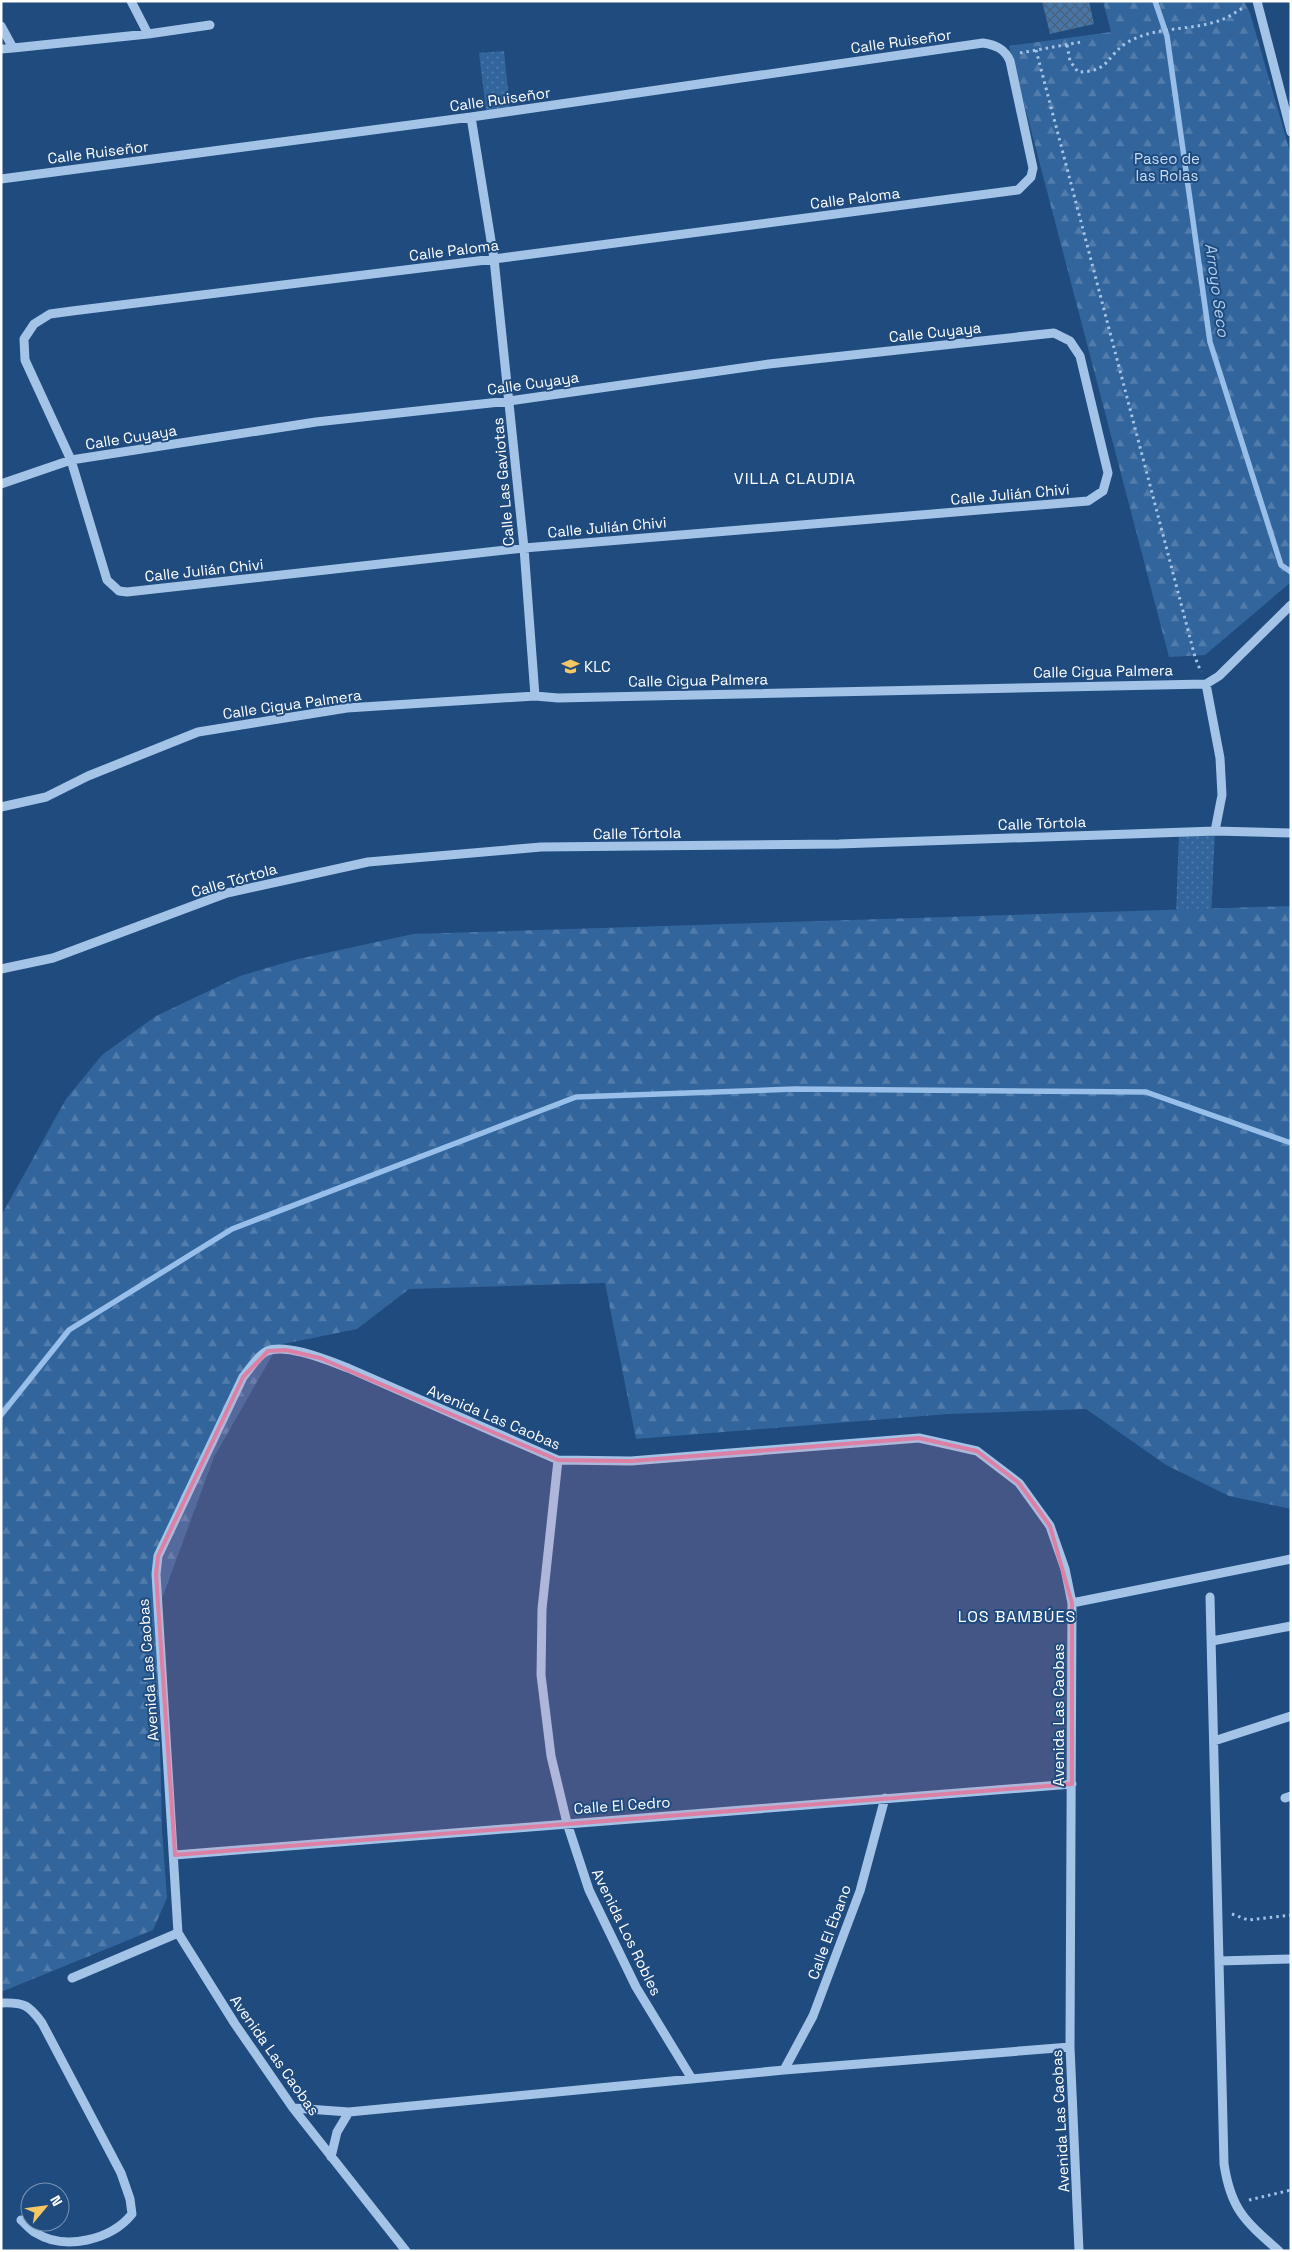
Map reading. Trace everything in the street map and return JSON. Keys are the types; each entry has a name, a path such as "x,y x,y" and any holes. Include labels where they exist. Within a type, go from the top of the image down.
{"street":[{"path":"131,1 148,34"},
{"path":"1257,1 1291,132"},
{"path":"1,49 148,34 210,25"},
{"path":"1,26 13,48"},
{"name":"Calle Ruiseñor","path":"1,179 470,118 983,43 1004,51"},
{"name":"Calle Paloma","path":"112,586 104,572 71,460 25,360 24,338 34,324 50,314 1010,192 1026,184 1031,177 1032,168 1010,61 1004,51"},
{"name":"Calle Las Gaviotas","path":"470,118 494,259 510,401 524,548 535,696"},
{"name":"Calle Cuyaya","path":"1,484 71,460 316,422 510,401 769,364 1054,333 1070,341 1080,356 1108,473 1103,491"},
{"name":"Calle Julián Chivi","path":"112,586 127,592 524,548 1088,501 1103,491"},
{"path":"1215,831 1222,795 1220,758 1206,684 1219,676 1291,605"},
{"name":"Calle Cigua Palmera","path":"1,807 46,797 88,776 198,732 347,708 535,696 558,698 1206,684"},
{"name":"Calle Tórtola","path":"1,969 53,958 227,893 368,862 541,847 839,844 1215,831 1291,833"},
{"name":"Avenida Las Caobas","path":"406,2251 293,2108 235,2024 178,1934 175,1855 156,1583 158,1556 243,1377 260,1356 268,1351 278,1350 320,1358 558,1460 631,1461 918,1438 977,1451 1019,1484 1050,1526 1065,1569 1072,1603 1070,2047 1079,2251"},
{"name":"Avenida Los Robles","path":"558,1460 542,1610 542,1675 551,1756 567,1823 593,1899 636,1987 692,2079"},
{"path":"1072,1603 1291,1559"},
{"path":"1210,1597 1224,2164 1227,2186 1234,2204 1244,2218 1279,2251"},
{"path":"1212,1641 1291,1626"},
{"path":"1214,1741 1291,1716"},
{"name":"Calle El Cedro","path":"175,1855 1072,1784"},
{"name":"Calle El Ébano","path":"784,2070 813,2016 860,1890 885,1798"},
{"path":"72,1978 178,1934"},
{"path":"1219,1961 1291,1959"},
{"path":"1,2002 16,2002 30,2007 42,2023 121,2173 130,2199 132,2214 124,2224 85,2241 57,2241 35,2232"},
{"path":"293,2108 349,2112 784,2070 1070,2047"},
{"path":"331,2157 337,2132 349,2112"}],"path":[{"path":"1068,45 1073,68 1078,72 1089,72 1109,62 1129,42 1153,34 1221,20 1247,6"},
{"path":"1004,51 1036,50 1081,42"},
{"path":"1036,50 1192,648 1206,684"},
{"path":"1229,1910 1232,1916 1248,1920 1291,1916"},
{"path":"1234,2204 1291,2190"}],"highlighted area":[{"path":"286,1350 320,1358 558,1460 631,1461 919,1438 977,1451 1019,1483 1050,1526 1072,1603 1072,1784 175,1855 156,1574 158,1556 243,1377 268,1351"}],"green space":[{"name":"Paseo de las Rolas","path":"1103,1 1244,1 1250,13 1291,155 1291,582 1205,655 1169,657 1009,46 1111,32"},
{"path":"504,51 510,110 486,110 479,53"},
{"path":"1215,831 1211,918 1176,914 1179,832"},
{"path":"1291,906 1291,1509 1229,1496 1166,1465 1086,1409 948,1414 636,1439 605,1283 409,1289 357,1329 278,1345 214,1457 157,1612 162,1830 167,1898 153,1930 1,1992 1,1216 66,1099 102,1055 156,1016 240,976 294,960 413,934"}],"building":[{"path":"1042,1 1089,1 1094,24 1050,34"}],"waterway":[{"name":"Arroyo Seco","path":"1155,1 1167,36 1210,342 1281,565 1291,572"},
{"path":"1,1415 69,1330 232,1229 576,1097 795,1089 1146,1092 1291,1143"}],"place":[{"name":"KLC","path":"570,666"}],"district":[{"name":"VILLA CLAUDIA","path":"795,478"},
{"name":"LOS BAMBÚES","path":"1017,1616"}]}
